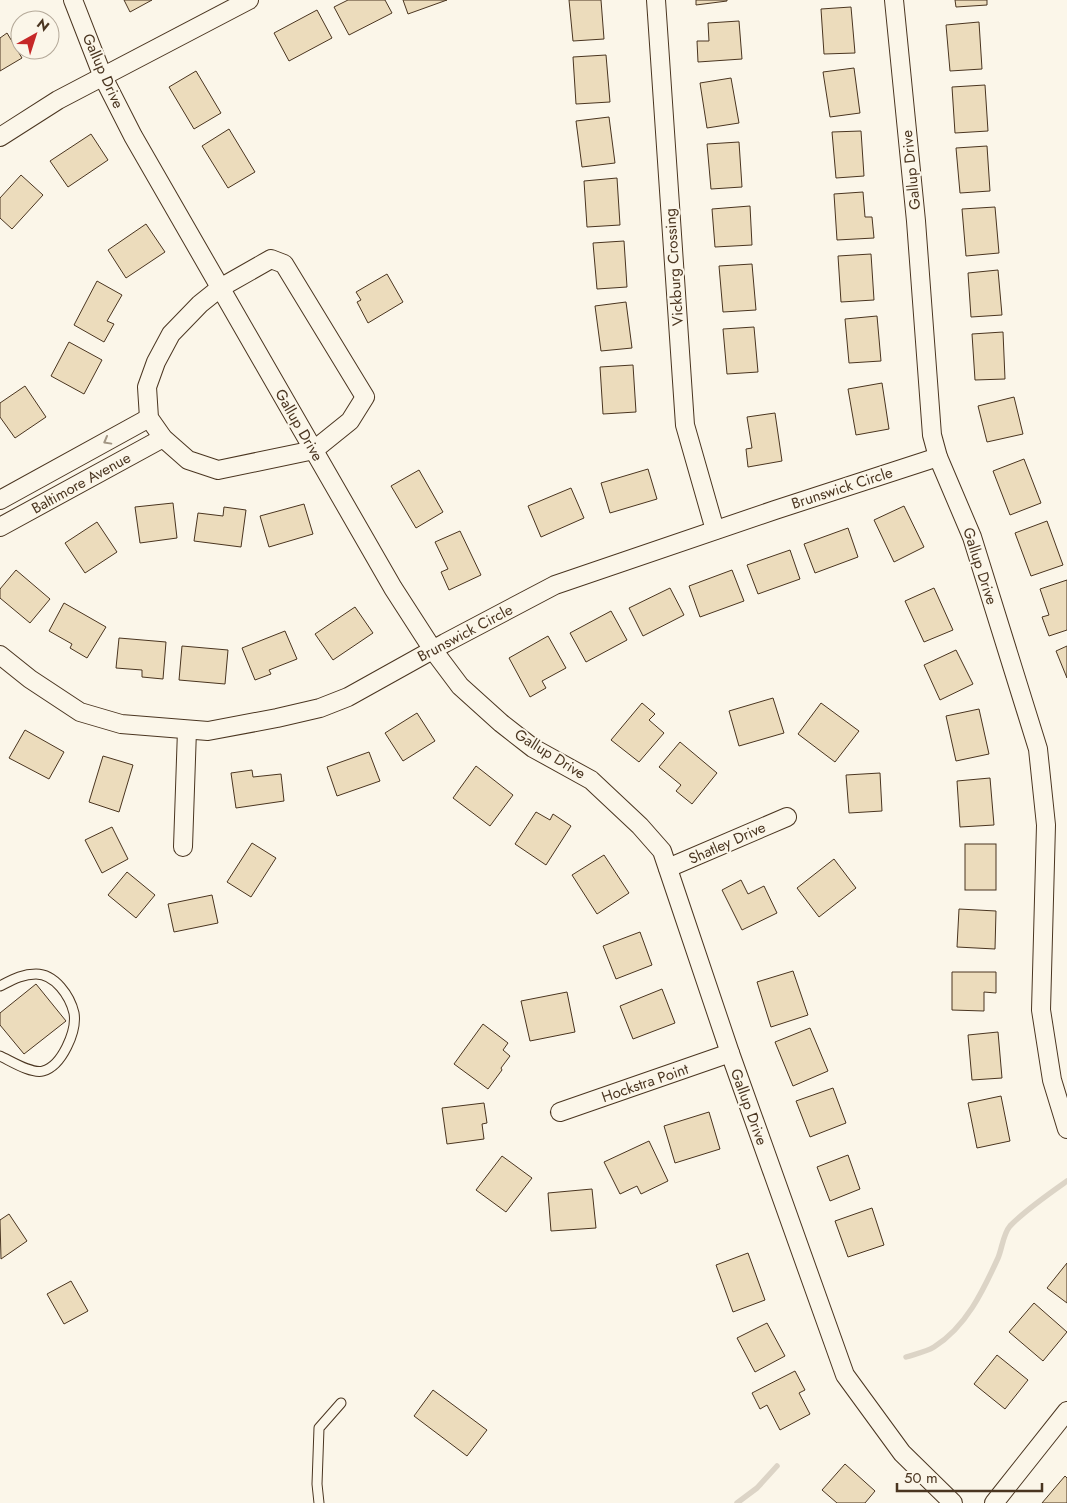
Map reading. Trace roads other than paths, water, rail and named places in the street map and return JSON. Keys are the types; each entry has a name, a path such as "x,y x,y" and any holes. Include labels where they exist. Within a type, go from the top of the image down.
{"street":[{"name":"Gallup Drive","path":"73,0 103,77 133,136 393,588 433,650 460,686 501,723 533,748 591,780 640,826 662,851 730,1054 844,1375 902,1453 953,1503"},
{"path":"0,137 58,100 249,0"},
{"name":"Vickburg Crossing","path":"656,0 684,425 715,530"},
{"name":"Gallup Drive","path":"894,0 916,221 932,435 938,457 972,536 1038,749 1046,825 1041,1010 1052,1080 1067,1130"},
{"path":"271,260 284,264 365,397 350,421 314,450 218,470 188,460 163,438 149,418 147,387 171,334 184,319 220,288 271,260"},
{"name":"Baltimore Avenue","path":"0,500 149,418"},
{"name":"Baltimore Avenue","path":"0,527 163,438"},
{"name":"Brunswick Circle","path":"0,655 30,679 80,712 121,724 208,731 277,718 320,708 348,697 555,584 938,457"},
{"path":"183,847 187,730"},
{"name":"Shatley Drive","path":"668,868 787,817"},
{"name":"Hockstra Point","path":"560,1112 730,1054"},
{"path":"994,1503 1067,1410"}],"lane":[{"path":"0,986 18,976 37,974 48,977 58,984 68,998 74,1014 73,1032 64,1053 43,1071 29,1070 0,1056"},
{"path":"319,1503 317,1484 319,1428 341,1403"}],"waterway":[{"path":"906,1357 934,1347 955,1329 980,1295 998,1258 1010,1226 1030,1208 1067,1181"},
{"path":"737,1503 757,1488 777,1466"}]}
